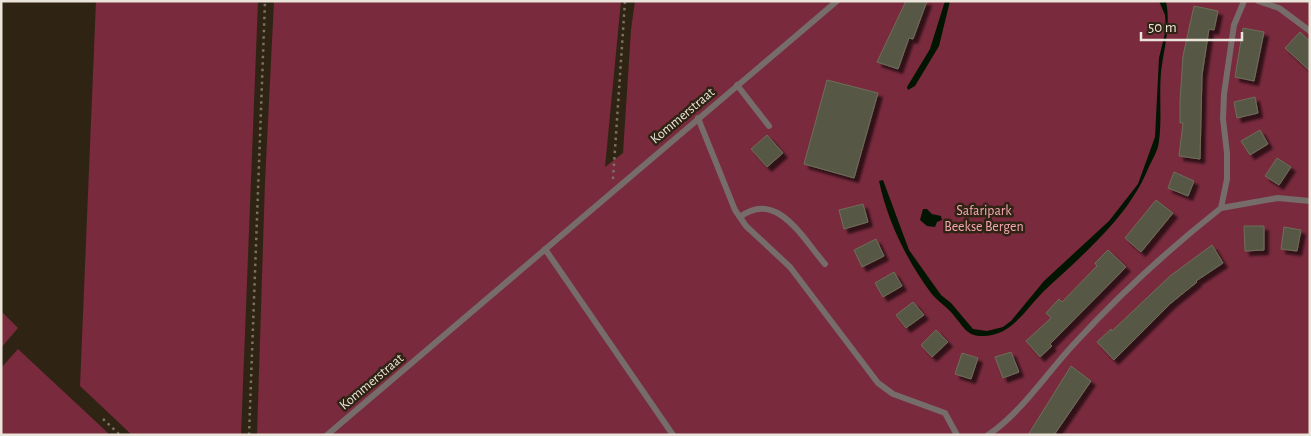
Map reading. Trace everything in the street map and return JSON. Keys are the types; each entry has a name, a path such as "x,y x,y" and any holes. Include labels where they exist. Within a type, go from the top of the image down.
{"lane":[{"name":"Kommerstraat","path":"327,435 837,1"},
{"path":"1222,208 1227,179 1227,153 1223,119 1224,94 1234,25 1244,1"},
{"path":"1258,1 1279,8 1310,31"},
{"path":"737,85 769,126"},
{"path":"698,118 730,202 740,217 790,267 878,383 893,394 945,413 957,435"},
{"path":"988,435 1015,410 1103,314 1179,242 1222,208 1278,198 1310,201"},
{"path":"740,217 749,210 762,207 783,216 825,264"},
{"path":"545,250 673,435"}],"path":[{"path":"249,435 265,1"},
{"path":"613,191 625,1"},
{"path":"103,419 120,435"}],"green space":[{"path":"96,1 258,1 241,435 132,435 80,386"},
{"name":"Safaripark Beekse Bergen","path":"274,1 621,1 605,167 623,153 631,30 635,1 1310,1 1310,435 257,435 265,182"},
{"path":"1,311 18,328 1,348"},
{"path":"18,349 108,433 107,435 1,435 1,368"}],"shaded area":[{"path":"945,1 950,1 939,46 915,86 908,90 907,87 930,49"},
{"path":"1159,1 1166,1 1168,19 1161,72 1159,141 1155,155 1139,187 1116,220 1016,321 1001,332 992,335 976,336 972,334 931,293 914,267 899,240 887,211 879,181 883,180 909,250 941,295 951,303 973,329 987,331 1003,327 1011,321 1044,281 1109,221 1138,184 1155,137 1159,58 1166,29 1165,15"},
{"path":"923,209 941,216 942,220 937,222 935,227 927,226 920,220"}],"building":[{"path":"906,1 927,1 913,39 909,38 898,69 877,62"},
{"path":"1194,6 1218,11 1214,30 1209,29 1202,75 1200,159 1179,156 1183,123 1180,123 1180,101 1183,56"},
{"path":"1243,28 1264,32 1254,81 1235,77"},
{"path":"1300,32 1310,41 1310,71 1285,48"},
{"path":"827,80 878,93 854,178 804,164"},
{"path":"1255,97 1258,113 1237,118 1234,102"},
{"path":"1260,130 1268,144 1250,155 1241,141"},
{"path":"767,135 783,153 767,167 751,149"},
{"path":"1277,158 1291,167 1279,185 1265,176"},
{"path":"1174,172 1194,181 1188,196 1168,188"},
{"path":"1156,200 1173,213 1141,252 1125,238"},
{"path":"863,204 868,222 844,229 839,210"},
{"path":"1244,226 1264,226 1264,250 1245,251"},
{"path":"1284,227 1301,230 1297,251 1281,249"},
{"path":"876,239 884,256 862,267 854,250"},
{"path":"1212,245 1223,263 1196,281 1171,303 1114,360 1097,342 1111,329 1112,331 1170,276"},
{"path":"1108,250 1126,267 1050,344 1052,346 1040,357 1026,341 1051,318 1046,313 1059,299 1062,302 1097,266 1095,263"},
{"path":"894,272 902,286 883,297 875,283"},
{"path":"913,302 924,315 906,328 896,315"},
{"path":"936,330 948,342 932,357 921,345"},
{"path":"1011,352 1019,372 1003,378 995,357"},
{"path":"962,353 978,358 971,379 955,374"},
{"path":"1071,366 1091,381 1054,435 1028,435"}]}
